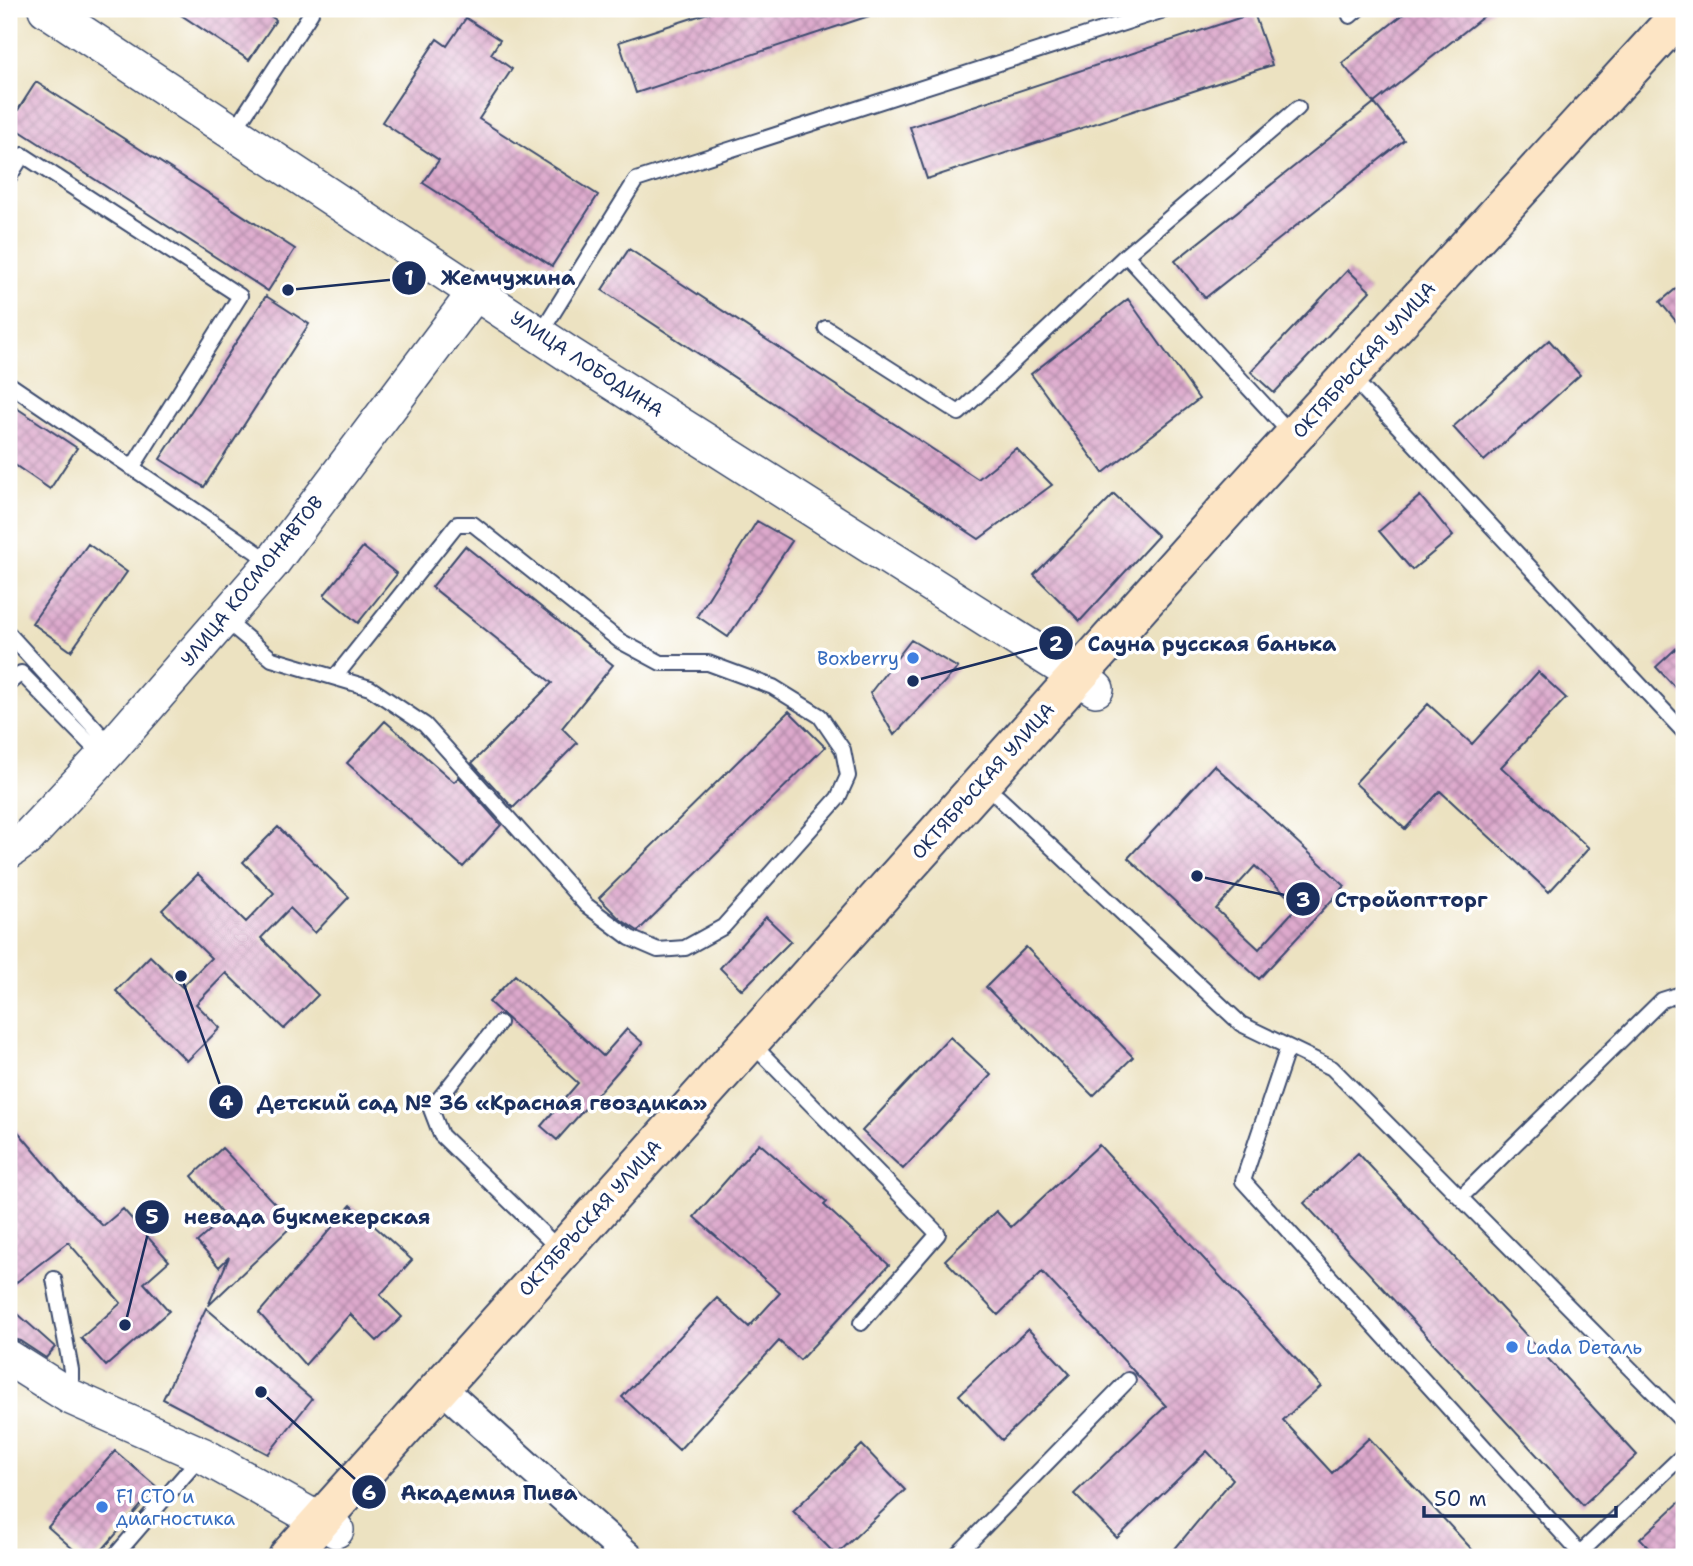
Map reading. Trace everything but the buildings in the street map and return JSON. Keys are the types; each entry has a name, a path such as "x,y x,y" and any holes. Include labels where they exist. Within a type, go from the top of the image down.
{"main road":[{"name":"ОКТЯБРЬСКАЯ УЛИЦА","path":"288,1557 322,1537 454,1399 509,1335 998,797 1087,683 1294,437 1684,10"},
{"name":"ОКТЯБРЬСКАЯ УЛИЦА","path":"322,1537 561,1251 1087,683 1364,390 1684,40"}],"street":[{"name":"УЛИЦА ЛОБОДИНА","path":"46,9 475,293 1087,683"},
{"name":"УЛИЦА КОСМОНАВТОВ","path":"9,851 26,839 107,752 272,563 475,293"},
{"path":"9,1358 71,1396 202,1455 322,1537"},
{"path":"454,1399 629,1557"}],"lane":[{"path":"540,334 636,180 1167,9"},
{"path":"234,131 309,10"},
{"path":"826,328 959,413 1126,255 1298,108"},
{"path":"9,177 23,155 240,296 132,468"},
{"path":"1126,255 1294,437"},
{"path":"9,384 272,563"},
{"path":"1364,390 1684,732"},
{"path":"223,619 272,659 369,688 425,725 586,905 630,938 658,950 685,948 723,927 838,798 848,776 843,750 821,716 774,687 708,663 660,663 620,641 474,524 457,524 335,677"},
{"path":"9,635 107,752"},
{"path":"9,684 21,673 107,752"},
{"path":"998,797 1241,1024 1332,1068 1684,1423"},
{"path":"1461,1197 1662,1000 1684,993"},
{"path":"499,1023 431,1109 441,1135 561,1251"},
{"path":"1288,1047 1243,1181 1580,1556 1684,1454"},
{"path":"763,1055 938,1234 862,1323"},
{"path":"54,1279 71,1370 71,1396"},
{"path":"955,1557 1128,1380"},
{"path":"114,1557 202,1455"}],"place":[{"name":"Жемчужина","path":"288,290"},
{"name":"Boxberry","path":"913,658"},
{"name":"Сауна русская банька","path":"913,681"},
{"name":"Стройоптторг","path":"1197,876"},
{"name":"Детский сад № 36 «Красная гвоздика»","path":"181,976"},
{"name":"невада букмекерская","path":"125,1325"},
{"name":"Lada Dеталь","path":"1512,1347"},
{"name":"Академия Пива","path":"261,1392"},
{"name":"F1 СТО и диагностика","path":"102,1507"}]}
